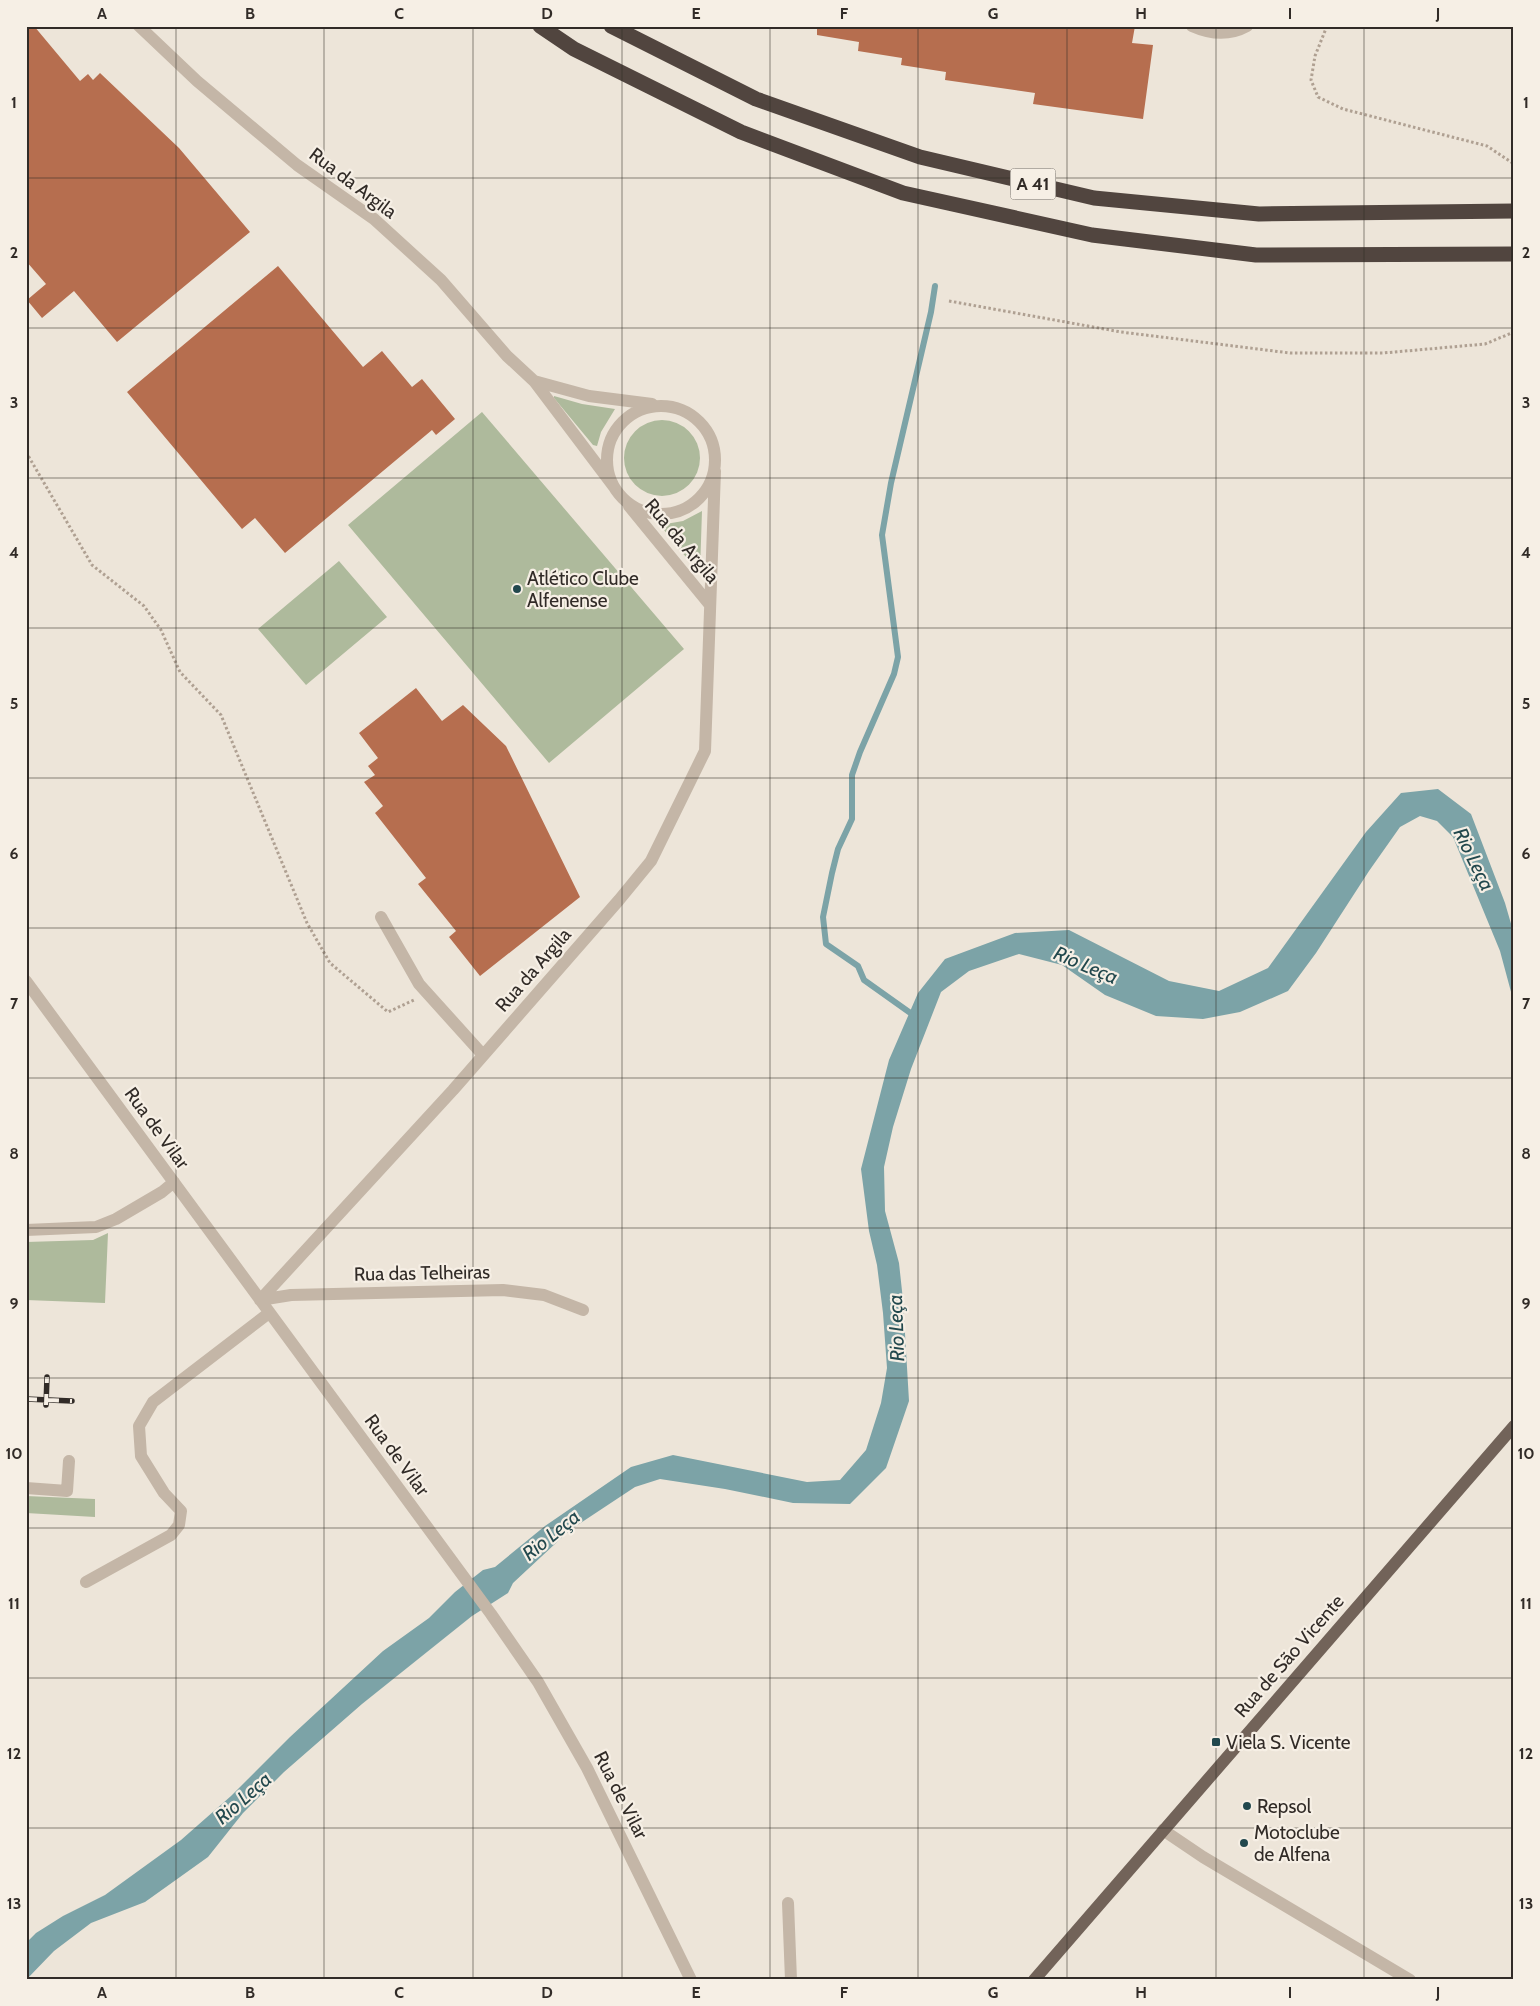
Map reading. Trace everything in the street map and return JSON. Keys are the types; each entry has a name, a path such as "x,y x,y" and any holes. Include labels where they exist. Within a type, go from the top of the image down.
{"highway":[{"name":"A 41","path":"540,26 574,49 741,132 903,192 1092,235 1246,254 1514,254"},
{"name":"A 41","path":"611,26 756,99 920,157 1094,198 1259,214 1514,211"}],"main road":[{"name":"Rua de São Vicente","path":"1034,1980 1514,1426"}],"street":[{"name":"Rua da Argila","path":"139,26 197,81 297,165 381,225 441,280 508,356 534,381 624,500 710,605"},
{"path":"1192,26 1208,32 1223,33 1247,26"},
{"name":"Rua da Argila","path":"260,1300 484,1055 619,900 651,860 705,752 716,454 711,437 701,422 687,412 670,406 589,396 534,381"},
{"name":"Rua da Argila","path":"614,487 608,471 607,453 612,436 622,422 636,411 653,406 670,406"},
{"name":"Rua da Argila","path":"624,500 639,510 655,514 671,514 686,509 700,499 709,486 715,472"},
{"path":"381,917 419,984 484,1055"},
{"name":"Rua de Vilar","path":"26,981 491,1614 538,1682 587,1768 691,1980"},
{"path":"26,1230 96,1227 116,1219 162,1192 174,1182"},
{"name":"Rua das Telheiras","path":"260,1300 291,1295 503,1290 544,1295 583,1310"},
{"path":"86,1582 171,1535 179,1525 181,1511 164,1493 140,1456 139,1426 153,1402 269,1313"},
{"path":"26,1488 67,1491 69,1461"},
{"path":"1163,1830 1204,1857 1410,1980"},
{"path":"788,1903 790,1980"}],"path":[{"path":"1327,26 1315,56 1311,80 1318,97 1343,108 1487,146 1514,164"},
{"path":"949,301 1120,332 1290,353 1383,353 1476,345 1486,344 1514,332"},
{"path":"26,452 92,565 144,606 161,630 180,672 220,715 306,923 330,963 388,1012 428,993"}],"green space":[{"path":"554,396 582,404 615,409 601,432 597,446 593,445"},
{"name":"Atlético Clube Alfenense","path":"482,412 684,649 549,763 348,525"},
{"path":"662,420 676,423 689,431 697,444 700,458 697,472 689,485 676,493 662,496 648,493 635,485 627,472 624,458 627,444 635,431 648,423"},
{"path":"702,511 700,571 698,572 660,525 683,521"},
{"path":"339,561 387,617 306,685 258,629"},
{"path":"108,1233 105,1303 26,1300 26,1242 93,1240"},
{"path":"26,1496 95,1499 95,1517 26,1513"}],"water":[{"name":"Rio Leça","path":"1438,789 1471,814 1505,903 1514,934 1514,1003 1500,951 1453,837 1437,821 1420,816 1400,827 1316,953 1288,991 1240,1012 1203,1019 1156,1016 1105,995 1062,965 1019,954 969,971 941,992 911,1069 893,1127 884,1167 885,1211 899,1263 903,1300 909,1401 886,1468 850,1504 793,1503 725,1489 660,1479 635,1487 570,1530 513,1583 508,1593 472,1616 362,1704 284,1772 243,1813 208,1857 145,1902 91,1923 54,1951 26,1980 26,1943 36,1933 63,1916 105,1895 181,1840 231,1796 290,1737 383,1651 429,1618 455,1592 483,1570 495,1567 545,1526 631,1467 673,1455 807,1482 840,1480 866,1450 881,1403 887,1368 877,1265 869,1231 861,1169 889,1060 918,993 945,959 1015,933 1069,930 1169,981 1219,991 1268,968 1366,832 1401,793"}],"building":[{"path":"26,26 34,26 80,81 88,74 93,80 100,73 179,148 250,232 117,342 74,291 42,318 27,300 46,284 26,261"},
{"path":"817,26 1135,26 1132,43 1153,45 1143,119 1033,104 1035,93 945,80 946,72 901,65 902,58 858,51 859,42 817,35"},
{"path":"278,266 363,367 382,351 412,387 422,379 455,419 436,435 432,430 285,553 255,518 242,529 127,392"},
{"path":"416,688 442,721 463,705 506,746 580,897 480,976 449,937 456,931 418,884 426,878 375,813 383,806 364,782 375,775 368,766 378,758 359,733"}],"waterway":[{"path":"916,1017 864,980 858,966 826,944 823,917 838,849 852,819 852,775 894,674 898,657 882,535 891,483 931,312 935,286"}],"railway":[{"path":"46,1405 47,1377"},
{"path":"26,1399 72,1401"}],"place":[{"name":"Atlético Clube Alfenense","path":"517,589"},
{"name":"Viela S. Vicente","path":"1216,1742"},
{"name":"Repsol","path":"1247,1806"},
{"name":"Motoclube de Alfena","path":"1244,1843"}]}
